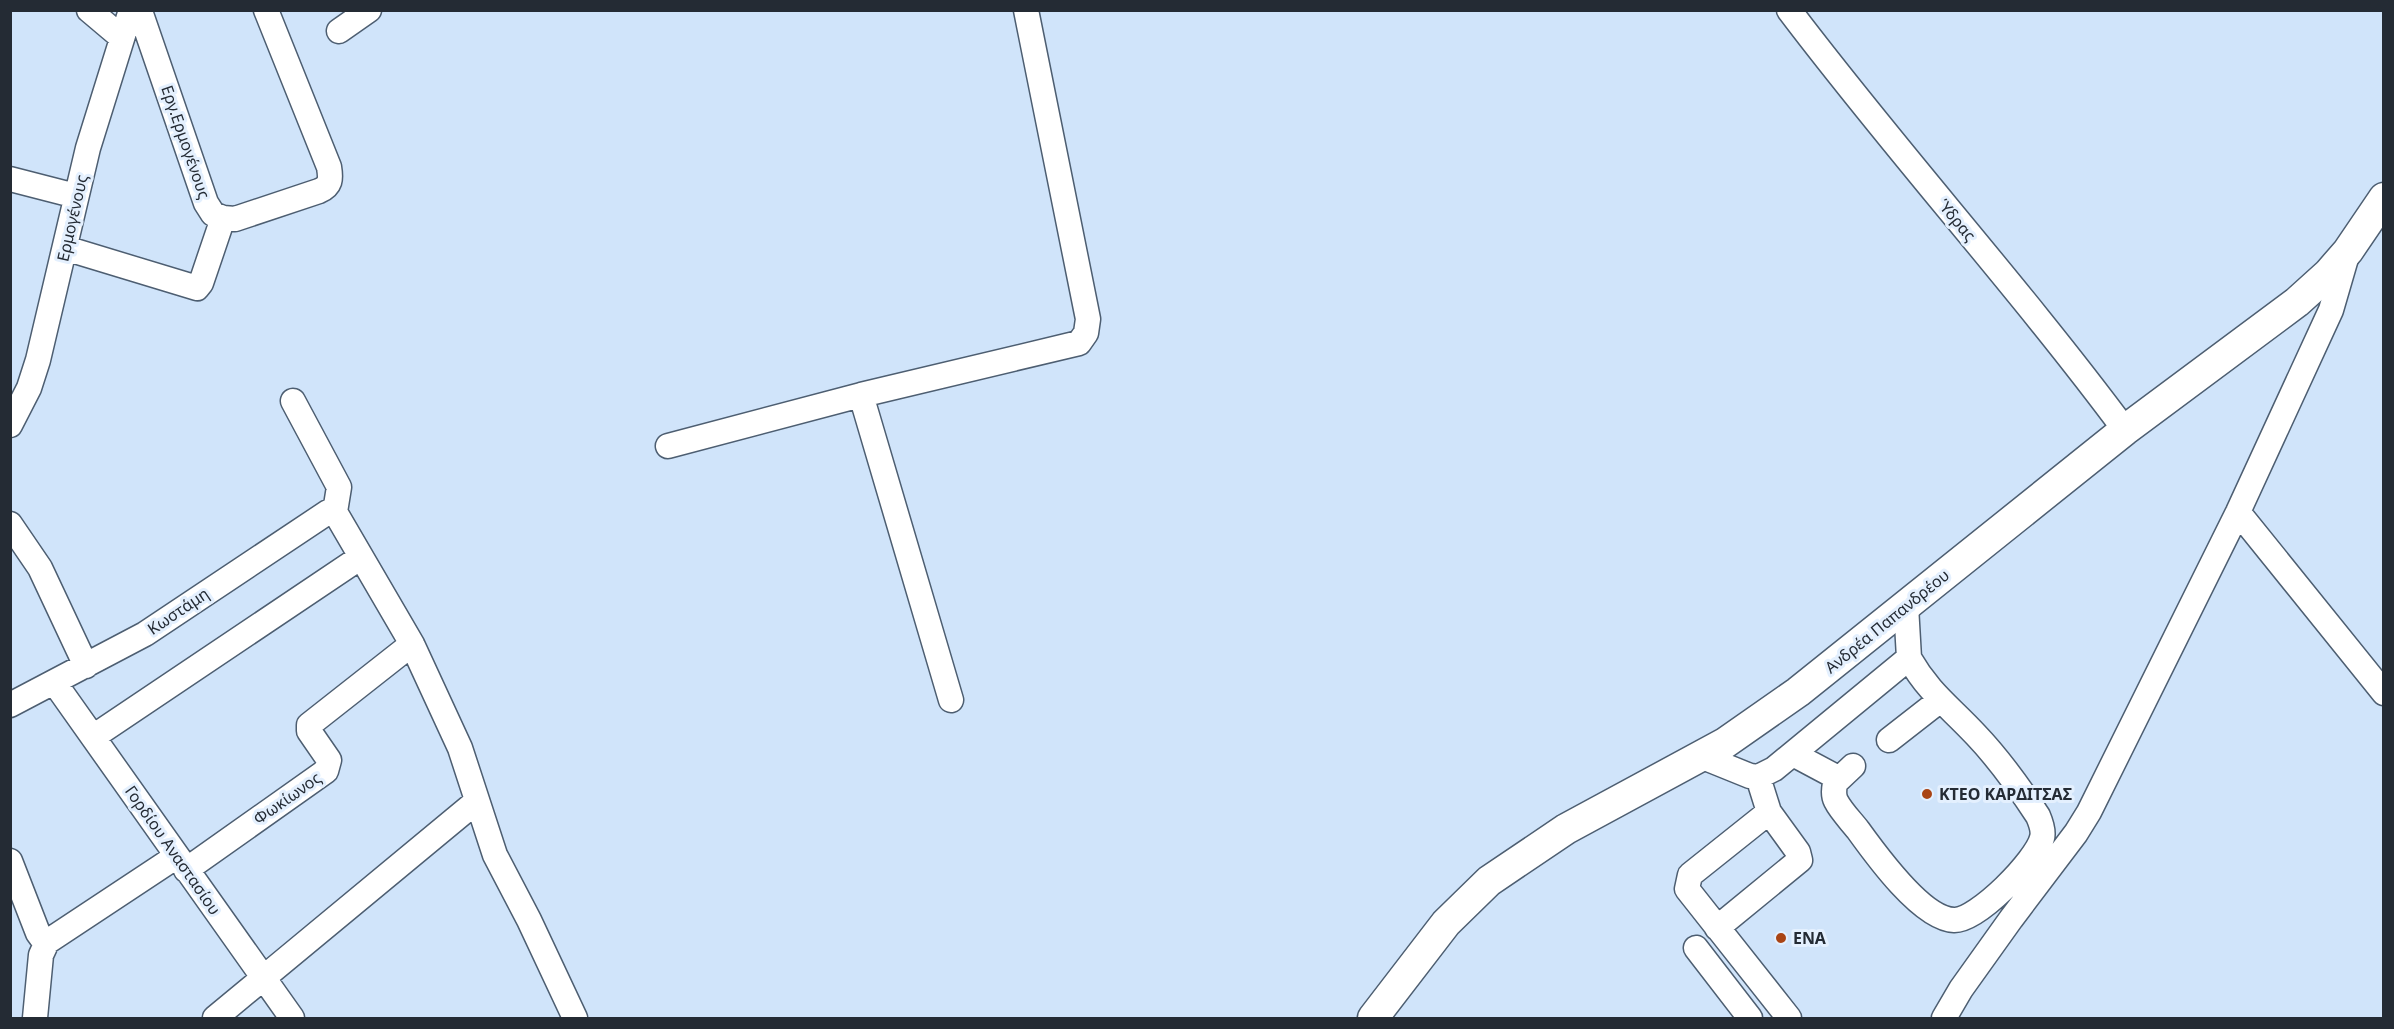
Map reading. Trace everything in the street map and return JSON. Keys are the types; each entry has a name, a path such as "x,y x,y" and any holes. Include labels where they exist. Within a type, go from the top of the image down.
{"main road":[{"name":"Ανδρέα Παπανδρέου","path":"1373,1018 1446,923 1489,881 1566,829 1703,757 1798,692 2125,430 2297,302 2328,274 2379,214"}],"street":[{"path":"89,10 121,37"},
{"name":"Εργ.Ερμογένους","path":"139,11 206,203 213,214 235,219 319,191 326,188 330,182 329,167 266,10"},
{"path":"339,31 369,10"},
{"path":"668,446 861,395 1079,343 1086,333 1088,319 1026,10"},
{"name":"Ύδρας","path":"1789,10 2125,430"},
{"name":"Ερμογένους","path":"10,425 29,388 35,369 94,125 121,37 139,11"},
{"path":"10,179 76,196"},
{"path":"66,248 197,288 201,283 223,218"},
{"path":"1944,1018 1961,989 2089,812 2238,512 2331,310 2348,251"},
{"path":"861,395 951,700"},
{"path":"293,401 339,487 337,514 412,644 460,748 498,863 529,920 575,1018"},
{"name":"Κωστάμη","path":"10,705 145,634 328,512 337,514"},
{"path":"2238,512 2384,693"},
{"path":"10,524 40,568 86,666"},
{"path":"93,737 361,557"},
{"path":"1793,754 1846,772 1834,789 1836,801 1904,889 1936,914 1952,920 1967,918 1980,910 2027,862 2042,839 2043,832 2038,816 1976,735 1939,701 1909,658 1906,606"},
{"name":"Φωκίωνος","path":"46,944 182,863 326,771 329,760 309,731 309,725 412,644"},
{"path":"1703,757 1758,777 1774,769 1909,658"},
{"name":"Γορδίου Αναστασίου","path":"54,682 292,1018"},
{"path":"1889,740 1939,701"},
{"path":"1717,928 1800,860 1798,852 1769,812 1758,777"},
{"path":"215,1018 264,980 477,801"},
{"path":"1769,812 1688,879 1687,889 1790,1018"},
{"path":"10,861 38,933 46,944 40,955 38,1018"},
{"path":"1696,948 1750,1018"}],"place":[{"name":"ΚΤΕΟ ΚΑΡΔΙΤΣΑΣ","path":"1927,794"},
{"name":"ΕΝΑ","path":"1781,938"}]}
